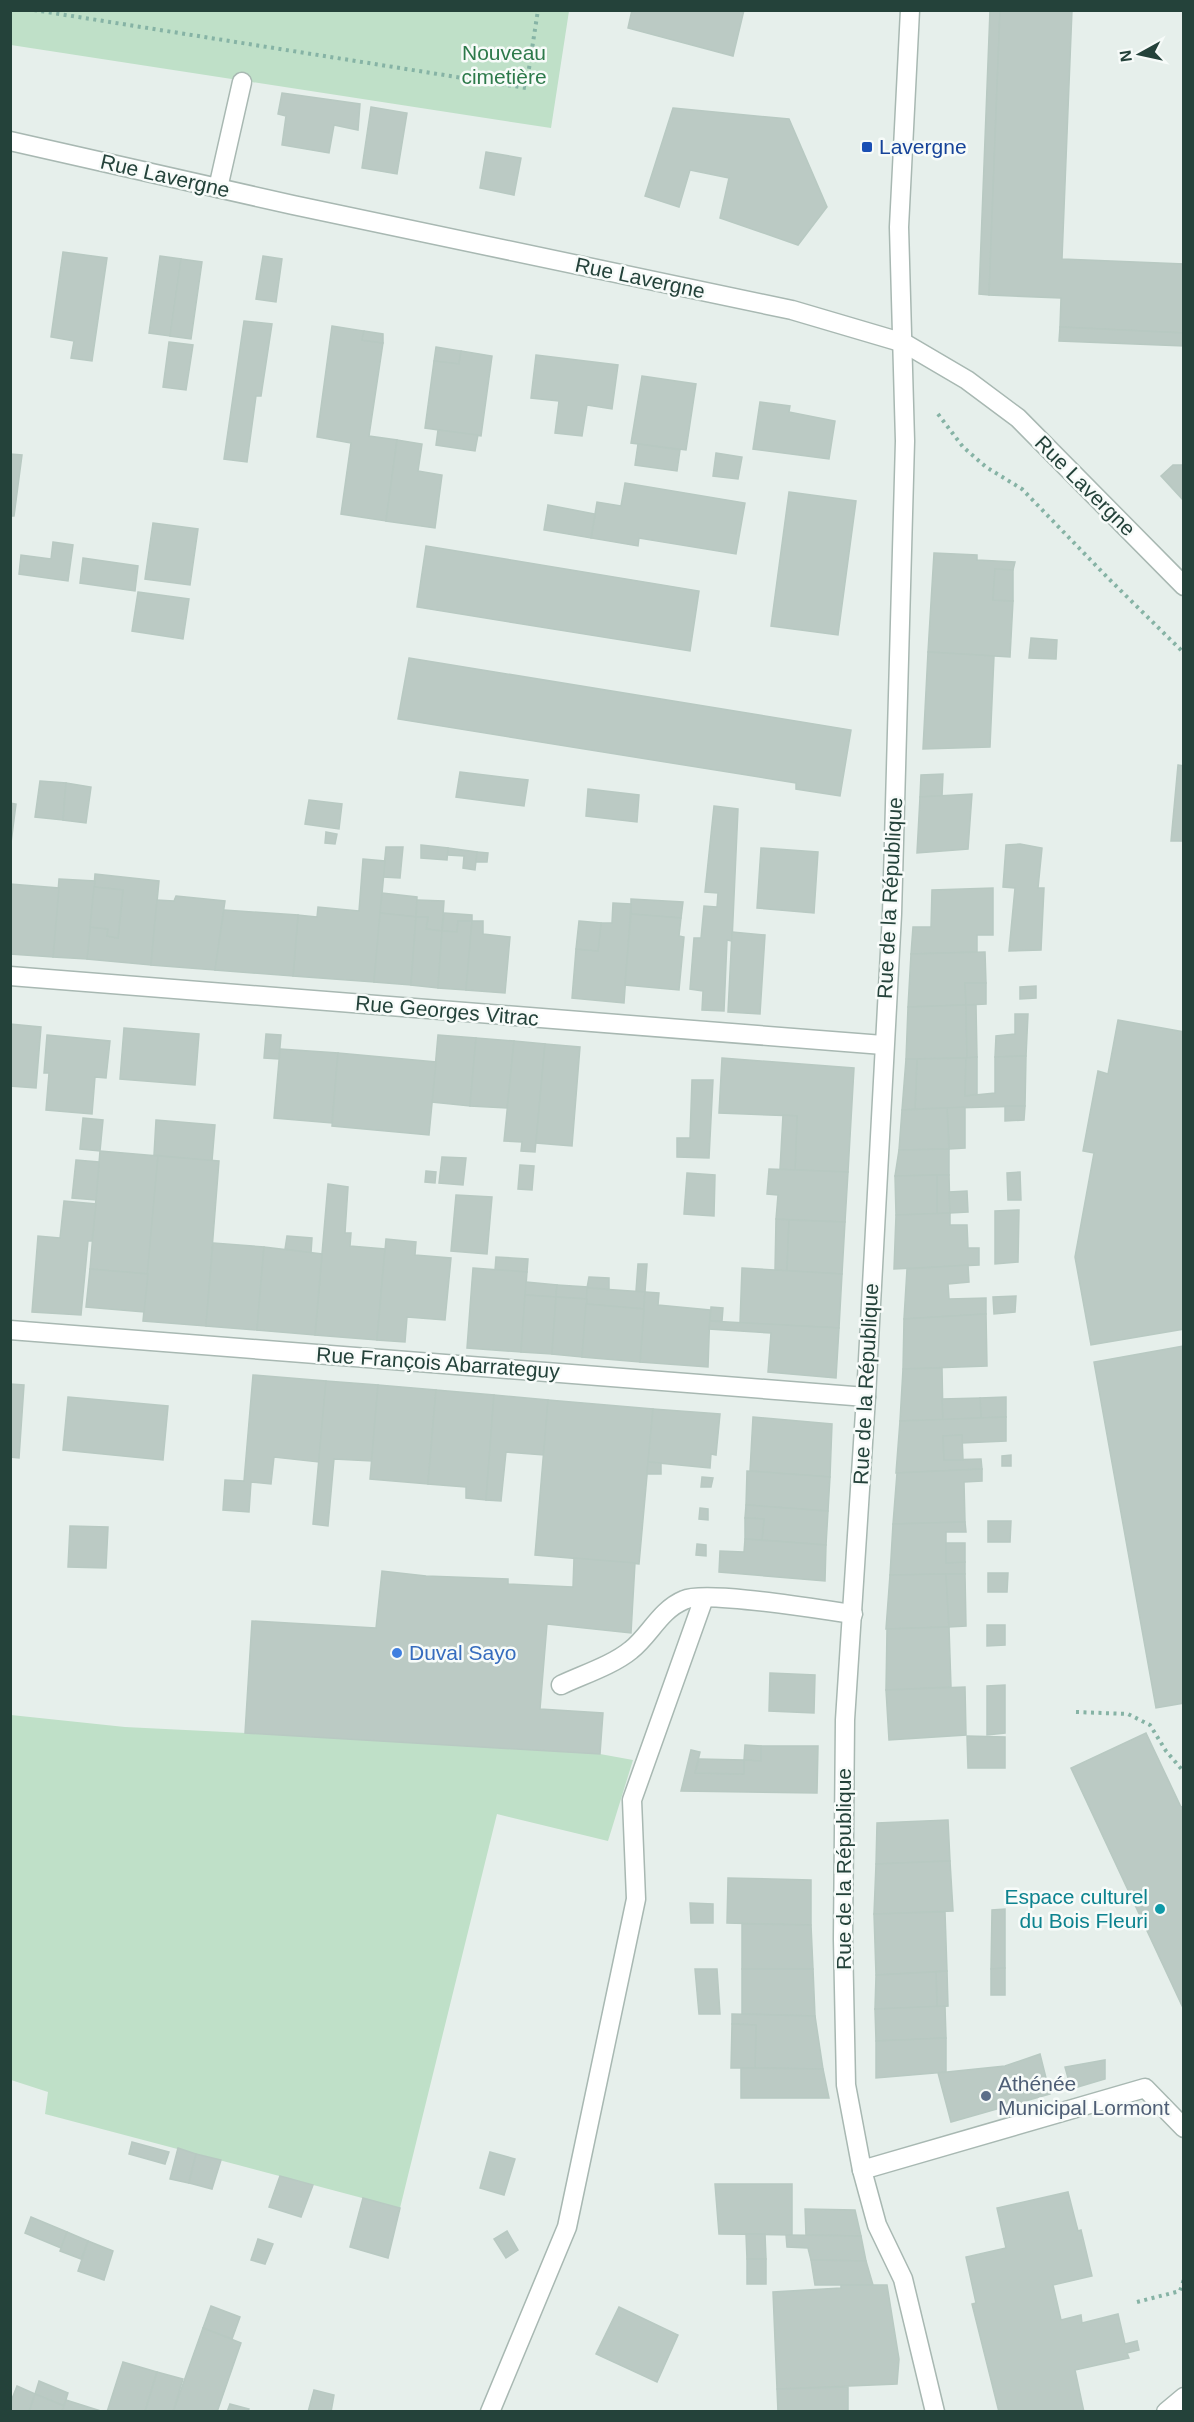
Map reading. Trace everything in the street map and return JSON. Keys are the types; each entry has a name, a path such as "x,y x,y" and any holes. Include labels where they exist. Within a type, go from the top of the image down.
{"street":[{"name":"Rue de la République","path":"910,10 899,227 905,441 892,914 883,1045 866,1397 845,1720 843,1950 846,2085 862,2170 877,2224 903,2279 935,2412"},
{"path":"218,188 242,82"},
{"name":"Rue Lavergne","path":"10,141 218,188 792,310 904,343 967,380 1017,418 1184,585"},
{"name":"Rue Georges Vitrac","path":"10,976 883,1045"},
{"name":"Rue François Abarrateguy","path":"10,1330 866,1397"},
{"path":"561,1685 628,1653 645,1639 662,1615 685,1599 717,1597 853,1614"},
{"path":"490,2412 567,2227 636,1899 632,1800 645,1757 704,1598"},
{"path":"862,2170 1145,2088 1184,2128"},
{"path":"1166,2412 1184,2397"}],"path":[{"path":"34,10 526,88 538,10"},
{"path":"934,406 963,447 986,467 1022,489 1184,653"},
{"path":"1076,1712 1128,1714 1150,1725 1166,1751 1184,1772"},
{"path":"1137,2302 1180,2291 1184,2279"}],"green space":[{"name":"Nouveau cimetière","path":"10,11 569,11 551,128 11,45"},
{"path":"11,1715 125,1727 427,1742 600,1754 633,1760 608,1841 497,1814 400,2208 45,2114 48,2092 11,2080"}],"building":[{"path":"632,10 744,10 733,56 628,28"},
{"path":"990,10 1000,10 989,295 979,294"},
{"path":"1000,10 1072,10 1062,259 1184,264 1184,333 1060,327 1061,298 989,295"},
{"path":"282,93 360,104 358,130 334,125 329,153 282,145 286,116 278,114"},
{"path":"371,107 407,113 397,174 362,168"},
{"path":"673,108 789,119 827,207 798,245 720,218 729,178 690,170 679,207 645,196"},
{"path":"486,152 521,158 514,195 480,188"},
{"path":"63,252 107,258 92,361 71,358 74,341 51,337"},
{"path":"160,256 181,259 170,336 149,333"},
{"path":"263,256 282,259 276,302 256,299"},
{"path":"181,259 202,262 191,339 170,336"},
{"path":"244,321 272,324 261,396 256,396 247,462 224,459"},
{"path":"332,326 364,331 362,340 383,343 369,436 397,440 386,521 341,514 351,443 317,437"},
{"path":"1060,327 1184,333 1184,346 1059,341"},
{"path":"364,331 383,334 383,343 362,340"},
{"path":"169,342 193,345 186,390 163,387"},
{"path":"436,347 461,351 459,364 434,361"},
{"path":"461,351 492,356 481,436 425,428 434,361 459,364"},
{"path":"536,355 618,365 612,409 587,405 582,436 555,433 559,401 531,398"},
{"path":"642,376 696,384 686,450 631,443"},
{"path":"760,402 790,406 789,412 835,421 829,459 753,449"},
{"path":"438,430 478,435 475,451 436,445"},
{"path":"397,440 422,444 418,471 442,475 435,528 386,521"},
{"path":"638,444 680,450 677,471 635,465"},
{"path":"716,453 742,457 738,479 713,476"},
{"path":"10,454 22,455 14,516 10,516"},
{"path":"1173,465 1184,465 1184,501 1161,476"},
{"path":"625,483 745,503 736,554 639,538 638,546 591,538 597,502 621,506"},
{"path":"789,492 856,501 838,635 771,626"},
{"path":"548,505 595,514 591,538 544,530"},
{"path":"153,523 198,529 190,585 145,579"},
{"path":"53,542 73,545 68,581 19,574 21,555 51,559"},
{"path":"426,546 699,591 690,651 417,607"},
{"path":"934,553 977,555 977,560 1015,562 1013,570 995,569 993,600 1013,601 1010,657 928,652"},
{"path":"83,558 138,566 135,591 80,583"},
{"path":"995,569 1013,570 1013,601 993,600"},
{"path":"138,592 189,599 183,639 132,631"},
{"path":"1031,638 1057,640 1056,659 1029,658"},
{"path":"928,652 994,656 990,747 923,749"},
{"path":"409,658 851,730 840,796 796,789 796,783 398,719"},
{"path":"1178,765 1184,766 1184,841 1171,841"},
{"path":"460,772 528,780 524,806 456,797"},
{"path":"943,774 942,796 920,797 921,775"},
{"path":"40,781 66,783 63,820 35,817"},
{"path":"66,783 91,787 86,823 63,820"},
{"path":"588,789 639,795 637,822 586,816"},
{"path":"972,794 968,849 917,853 920,797"},
{"path":"309,800 342,804 339,829 305,824"},
{"path":"10,803 16,804 11,843 10,843"},
{"path":"714,806 738,809 732,941 727,940 724,1011 702,1010 703,991 690,989 694,938 701,938 704,906 717,907 718,893 705,892"},
{"path":"326,832 337,834 335,844 325,843"},
{"path":"1020,844 1042,848 1038,888 1044,888 1041,950 1009,951 1015,888 1003,887 1006,845"},
{"path":"421,845 448,848 447,860 421,858"},
{"path":"386,847 403,847 400,878 383,877"},
{"path":"448,848 477,852 475,870 463,868 464,856 448,855"},
{"path":"761,848 818,852 814,913 757,908"},
{"path":"477,852 488,853 487,862 476,862"},
{"path":"363,859 385,861 374,982 293,976 298,915 317,917 318,907 359,911"},
{"path":"95,874 159,881 151,965 87,959 90,927 108,929 107,936 118,938 123,890 94,887"},
{"path":"59,879 95,881 87,959 53,957"},
{"path":"10,884 59,888 53,957 10,954"},
{"path":"94,887 123,890 118,938 107,936 108,929 90,927"},
{"path":"993,888 993,935 977,935 977,952 911,954 913,927 931,927 932,890"},
{"path":"382,893 417,897 416,917 380,913"},
{"path":"176,896 225,901 215,970 151,965 157,900 174,901"},
{"path":"631,899 683,902 681,918 631,914"},
{"path":"417,900 444,901 442,931 426,929 428,917 416,917"},
{"path":"613,903 631,904 624,1003 572,998 576,949 598,951 601,923 612,923"},
{"path":"224,910 298,915 293,976 215,970"},
{"path":"380,913 416,917 411,985 374,982"},
{"path":"444,913 472,915 472,921 458,921 457,932 442,931"},
{"path":"631,914 681,918 679,936 684,937 679,990 625,985"},
{"path":"416,917 428,917 426,929 442,931 438,988 411,985"},
{"path":"458,921 472,921 466,990 438,988 442,931 457,932"},
{"path":"472,921 483,921 483,934 510,937 505,993 466,990"},
{"path":"579,921 601,923 598,951 576,949"},
{"path":"732,932 765,935 760,1014 728,1012"},
{"path":"985,952 986,983 965,983 966,1005 908,1007 911,954"},
{"path":"965,983 986,983 986,1004 966,1005"},
{"path":"1036,986 1036,998 1020,999 1020,987"},
{"path":"966,1005 967,1058 906,1059 908,1007"},
{"path":"966,1005 976,1005 977,1057 967,1058"},
{"path":"1015,1014 1028,1014 1026,1056 995,1057 996,1036 1015,1034"},
{"path":"1118,1020 1184,1032 1184,1329 1091,1345 1075,1257 1094,1153 1083,1151 1098,1071 1108,1074"},
{"path":"10,1024 41,1027 36,1088 10,1086"},
{"path":"124,1028 199,1034 195,1085 120,1079"},
{"path":"266,1034 281,1035 279,1059 264,1058"},
{"path":"47,1035 110,1041 106,1078 95,1077 92,1114 46,1110 49,1073 44,1073"},
{"path":"438,1035 476,1038 470,1106 432,1102"},
{"path":"476,1038 514,1041 507,1108 470,1106"},
{"path":"514,1041 545,1044 535,1152 521,1151 522,1142 504,1141"},
{"path":"545,1044 580,1047 572,1146 536,1143"},
{"path":"280,1049 338,1053 332,1123 274,1118"},
{"path":"338,1053 436,1062 429,1135 332,1126"},
{"path":"1026,1056 1025,1106 915,1109 917,1059 966,1058 965,1096 995,1093 995,1057"},
{"path":"977,1057 977,1094 965,1096 966,1058"},
{"path":"722,1058 854,1068 848,1172 795,1170 797,1116 719,1113"},
{"path":"906,1059 917,1059 915,1109 902,1110"},
{"path":"692,1080 713,1080 709,1158 677,1157 677,1138 690,1138"},
{"path":"1005,1106 1025,1106 1024,1120 1005,1121"},
{"path":"965,1107 965,1148 949,1149 947,1108"},
{"path":"947,1108 949,1149 899,1150 902,1110"},
{"path":"783,1115 797,1116 795,1170 780,1169"},
{"path":"83,1118 103,1120 100,1151 80,1149"},
{"path":"156,1120 215,1125 212,1161 154,1155"},
{"path":"949,1149 949,1175 895,1176 899,1150"},
{"path":"100,1151 158,1156 148,1274 90,1269"},
{"path":"158,1156 219,1161 206,1326 143,1321"},
{"path":"442,1157 466,1158 463,1185 439,1183"},
{"path":"76,1160 99,1162 96,1200 72,1198"},
{"path":"520,1165 534,1166 532,1190 518,1189"},
{"path":"769,1169 848,1172 845,1222 776,1219 778,1195 767,1194"},
{"path":"426,1171 436,1172 435,1183 425,1182"},
{"path":"1020,1172 1021,1200 1008,1200 1007,1173"},
{"path":"687,1173 715,1175 714,1216 684,1214"},
{"path":"937,1175 949,1175 950,1213 937,1214"},
{"path":"937,1175 937,1214 896,1215 895,1176"},
{"path":"328,1184 348,1187 345,1233 351,1233 350,1246 385,1249 377,1340 315,1335"},
{"path":"967,1191 968,1212 950,1213 949,1192"},
{"path":"456,1195 492,1197 487,1254 451,1251"},
{"path":"64,1201 96,1204 92,1241 88,1241 81,1315 32,1312 38,1236 60,1238"},
{"path":"1019,1210 1018,1262 995,1264 995,1211"},
{"path":"950,1213 950,1225 967,1225 968,1248 979,1248 979,1265 894,1269 896,1215"},
{"path":"776,1219 789,1220 787,1271 775,1270"},
{"path":"789,1220 845,1222 842,1274 787,1271"},
{"path":"287,1236 312,1238 311,1253 285,1249"},
{"path":"386,1239 416,1242 415,1255 451,1258 445,1320 407,1317 405,1342 377,1340"},
{"path":"213,1243 264,1247 257,1330 206,1326"},
{"path":"264,1247 322,1254 315,1335 257,1330"},
{"path":"496,1257 528,1259 527,1272 495,1270"},
{"path":"638,1264 647,1264 645,1292 636,1291"},
{"path":"968,1265 969,1282 948,1284 949,1299 986,1298 986,1314 904,1319 907,1269"},
{"path":"473,1268 527,1272 521,1352 467,1348"},
{"path":"742,1268 842,1274 839,1328 740,1323"},
{"path":"90,1269 148,1274 144,1312 86,1307"},
{"path":"589,1277 609,1278 609,1289 587,1288"},
{"path":"526,1282 557,1285 556,1297 525,1295"},
{"path":"557,1285 588,1287 587,1299 556,1297"},
{"path":"587,1288 645,1292 644,1309 586,1304"},
{"path":"645,1292 659,1293 658,1305 710,1310 708,1367 640,1362"},
{"path":"525,1295 556,1297 552,1354 521,1352"},
{"path":"1016,1296 1015,1312 994,1314 993,1297"},
{"path":"556,1297 587,1299 582,1357 552,1354"},
{"path":"586,1304 644,1309 640,1362 582,1357"},
{"path":"711,1307 723,1308 722,1321 710,1321"},
{"path":"986,1314 987,1366 903,1369 904,1319"},
{"path":"710,1321 839,1328 836,1378 768,1372 771,1333 709,1329"},
{"path":"1184,1346 1184,1703 1156,1708 1094,1362"},
{"path":"942,1368 943,1420 900,1421 903,1369"},
{"path":"253,1375 326,1381 319,1462 274,1457 271,1484 251,1482 249,1512 223,1510 225,1480 244,1481"},
{"path":"326,1381 378,1385 372,1461 334,1459 328,1526 313,1524"},
{"path":"10,1384 24,1385 19,1458 10,1457"},
{"path":"378,1385 436,1390 428,1484 370,1479"},
{"path":"436,1390 494,1395 486,1500 466,1498 466,1487 428,1484"},
{"path":"494,1395 548,1400 544,1455 506,1452 501,1501 486,1500"},
{"path":"68,1397 168,1406 163,1460 63,1450"},
{"path":"1006,1397 1006,1417 981,1418 980,1398"},
{"path":"980,1398 981,1418 943,1420 942,1399"},
{"path":"548,1400 653,1409 639,1564 535,1555"},
{"path":"653,1409 720,1414 716,1455 711,1454 710,1468 648,1462"},
{"path":"753,1417 832,1424 830,1477 750,1471"},
{"path":"1006,1417 1006,1441 962,1443 962,1435 943,1436 944,1460 981,1459 982,1469 896,1473 900,1421"},
{"path":"962,1435 963,1460 944,1460 943,1436"},
{"path":"1011,1455 1011,1466 1002,1466 1002,1456"},
{"path":"648,1462 661,1463 661,1474 647,1474"},
{"path":"982,1469 982,1481 964,1482 965,1522 893,1524 897,1473"},
{"path":"747,1471 830,1477 828,1511 746,1505"},
{"path":"702,1477 713,1478 711,1487 701,1487"},
{"path":"746,1505 828,1511 826,1545 762,1540 764,1519 745,1518"},
{"path":"700,1508 708,1509 708,1520 699,1519"},
{"path":"745,1518 764,1519 762,1540 745,1539"},
{"path":"988,1521 1011,1521 1010,1542 988,1542"},
{"path":"965,1522 966,1532 946,1532 946,1563 965,1562 965,1574 890,1575 893,1524"},
{"path":"70,1526 108,1527 106,1568 68,1567"},
{"path":"745,1539 826,1545 825,1581 719,1572 720,1551 744,1552"},
{"path":"946,1543 965,1543 965,1562 946,1563"},
{"path":"697,1544 706,1545 706,1556 696,1555"},
{"name":"Duval Sayo","path":"574,1558 635,1563 631,1633 547,1624 540,1709 603,1713 600,1754 245,1733 252,1621 376,1628 382,1571 426,1576 508,1579 508,1584 573,1587"},
{"path":"988,1573 1008,1573 1007,1592 988,1592"},
{"path":"946,1574 949,1627 886,1629 890,1575"},
{"path":"946,1574 965,1574 966,1626 949,1627"},
{"path":"987,1625 1005,1625 1005,1645 987,1646"},
{"path":"949,1627 951,1687 886,1690 887,1629"},
{"path":"770,1673 815,1675 814,1713 769,1711"},
{"path":"1005,1685 1005,1733 987,1735 987,1686"},
{"path":"965,1687 966,1735 889,1740 886,1690"},
{"name":"Espace culturel du Bois Fleuri","path":"1146,1733 1181,1807 1184,1806 1184,2010 1071,1768"},
{"path":"967,1736 1005,1737 1005,1768 968,1768"},
{"path":"745,1745 761,1746 761,1761 744,1760"},
{"path":"761,1746 818,1746 817,1793 681,1791 691,1750 700,1752 695,1773 744,1774 744,1760 761,1761"},
{"path":"699,1759 744,1760 744,1774 695,1773"},
{"path":"948,1820 950,1861 876,1864 877,1823"},
{"path":"950,1861 953,1911 874,1914 876,1864"},
{"path":"728,1878 811,1880 811,1925 727,1923"},
{"path":"690,1903 713,1904 713,1923 691,1923"},
{"path":"1005,1909 1005,1968 991,1969 992,1910"},
{"path":"945,1912 947,1971 876,1975 874,1914"},
{"path":"742,1924 811,1925 813,1969 742,1969"},
{"path":"1005,1968 1005,1995 991,1995 991,1969"},
{"path":"695,1969 717,1969 720,2014 699,2014"},
{"path":"742,1969 813,1969 815,2016 742,2014"},
{"path":"947,1971 948,2006 937,2007 936,1972"},
{"path":"936,1972 937,2007 875,2009 876,1975"},
{"path":"945,2006 946,2038 876,2041 875,2009"},
{"path":"732,2014 815,2016 823,2069 755,2068 756,2025 732,2024"},
{"path":"732,2024 756,2025 755,2068 731,2068"},
{"path":"946,2038 946,2072 876,2078 876,2041"},
{"path":"1040,2054 1050,2094 951,2122 938,2073 1005,2066"},
{"path":"1105,2060 1105,2079 1071,2089 1065,2067"},
{"path":"741,2068 823,2069 829,2098 741,2098"},
{"path":"132,2142 169,2152 165,2164 129,2154"},
{"path":"178,2148 196,2154 189,2183 170,2179"},
{"path":"490,2152 515,2159 504,2195 480,2188"},
{"path":"196,2154 221,2160 212,2189 189,2183"},
{"path":"280,2176 313,2185 301,2217 269,2207"},
{"path":"715,2184 792,2184 792,2235 719,2234"},
{"path":"1068,2192 1078,2231 1081,2230 1092,2276 1053,2285 1061,2320 1081,2315 1082,2323 1118,2314 1125,2344 1137,2341 1139,2350 1127,2353 1129,2358 1075,2370 1084,2412 999,2412 972,2304 976,2303 966,2257 1006,2248 997,2208"},
{"path":"363,2198 400,2208 388,2258 350,2247"},
{"path":"805,2209 855,2210 861,2236 806,2235"},
{"path":"31,2217 67,2232 61,2248 25,2233"},
{"path":"507,2231 518,2250 506,2258 494,2239"},
{"path":"67,2232 88,2241 81,2259 60,2251"},
{"path":"746,2234 765,2234 766,2259 747,2259"},
{"path":"786,2235 861,2236 866,2261 811,2260 808,2248 787,2247"},
{"path":"258,2239 273,2244 265,2264 251,2260"},
{"path":"88,2241 113,2251 104,2280 78,2271"},
{"path":"747,2259 766,2259 766,2284 747,2284"},
{"path":"811,2260 866,2261 873,2285 815,2285"},
{"path":"841,2285 887,2285 899,2359 897,2384 777,2389 773,2292 841,2288"},
{"path":"211,2306 240,2317 232,2339 203,2328"},
{"path":"619,2307 678,2335 657,2382 596,2354"},
{"path":"203,2328 241,2343 217,2412 173,2412"},
{"path":"123,2362 157,2372 145,2412 107,2412"},
{"path":"157,2372 183,2379 173,2412 145,2412"},
{"path":"39,2381 68,2393 64,2406 35,2394"},
{"path":"17,2386 35,2394 29,2412 10,2412 10,2404"},
{"path":"848,2387 848,2412 778,2412 777,2389"},
{"path":"314,2390 334,2395 331,2412 308,2412"},
{"path":"35,2394 64,2406 62,2412 29,2412"},
{"path":"66,2400 104,2412 62,2412"},
{"path":"230,2404 249,2409 248,2412 227,2412"}],"place":[{"name":"Lavergne","path":"867,147"},
{"name":"Duval Sayo","path":"397,1653"},
{"name":"Espace culturel du Bois Fleuri","path":"1160,1909"},
{"name":"Athénée Municipal Lormont","path":"986,2096"}]}
